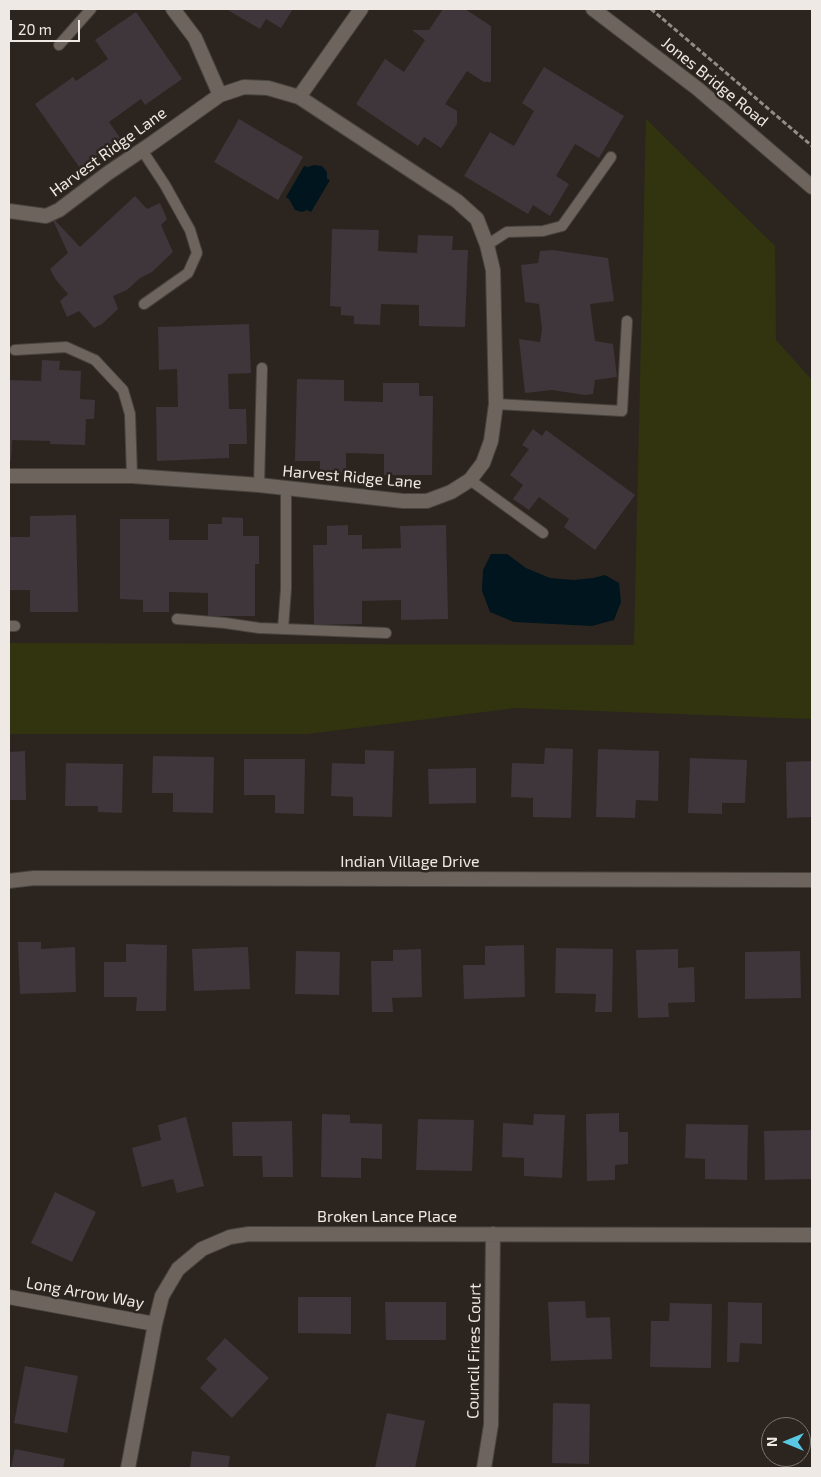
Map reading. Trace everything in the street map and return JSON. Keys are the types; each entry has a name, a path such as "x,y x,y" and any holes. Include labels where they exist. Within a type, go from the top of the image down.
{"street":[{"path":"174,9 195,38 220,94"},
{"path":"299,97 361,9"},
{"name":"Jones Bridge Road","path":"592,9 698,89 812,187"},
{"name":"Harvest Ridge Lane","path":"9,211 46,216 59,210 220,94 244,87 268,88 299,97 457,201 477,219 487,245 493,270 496,404 491,441 483,463 470,480 451,492 427,501 403,501 286,488 132,476 9,476"},
{"name":"Indian Village Drive","path":"9,881 34,878 812,880"},
{"name":"Broken Lance Place","path":"128,1468 162,1296 178,1269 202,1249 230,1237 249,1234 812,1235"},
{"name":"Council Fires Court","path":"484,1468 491,1425 493,1234"},
{"name":"Long Arrow Way","path":"9,1298 155,1324"}],"lane":[{"path":"59,45 91,9"},
{"path":"142,150 165,185 190,230 198,253 188,273 144,304"},
{"path":"487,245 506,232 543,231 562,226 611,156"},
{"path":"496,404 622,411 627,320"},
{"path":"15,350 66,347 95,360 123,390 130,414 132,476"},
{"path":"259,486 262,368"},
{"path":"470,480 543,533"},
{"path":"283,628 286,589 286,488"},
{"path":"177,620 225,623 259,628 386,633"}],"path":[{"path":"651,9 812,146"}],"green space":[{"path":"646,119 775,246 776,340 812,380 812,719 516,708 307,734 9,734 9,643 634,645"}],"water":[{"path":"304,166 322,166 327,172 327,179 330,180 311,212 295,210 286,197"},
{"path":"491,554 507,554 526,568 550,578 574,580 605,575 619,583 621,602 614,620 592,626 514,622 490,612 482,591 483,570"}],"building":[{"path":"226,9 293,9 281,28 266,19 260,29"},
{"path":"443,9 465,9 491,26 491,82 484,82 467,71 445,104 457,111 457,124 441,148 424,137 418,146 356,104 385,59 404,72 425,40 412,30 429,30"},
{"path":"136,12 182,79 145,105 141,99 109,122 123,142 82,171 35,104 73,77 76,81 108,59 95,40"},
{"path":"544,67 624,116 599,158 575,144 556,176 569,184 550,216 533,205 528,214 464,176 490,132 514,146 534,111 522,103"},
{"path":"239,119 303,157 278,200 214,162"},
{"path":"135,196 147,209 160,203 167,219 161,225 173,252 152,272 140,278 127,290 113,296 118,309 102,324 94,328 79,311 67,317 60,301 68,294 56,280 50,269 68,253 51,216 80,247"},
{"path":"332,229 379,230 378,251 417,253 418,235 453,236 452,250 468,250 465,327 419,326 419,305 381,304 380,325 354,324 354,316 341,315 341,307 330,306"},
{"path":"553,250 608,258 614,301 590,304 595,341 613,344 617,377 595,380 593,394 585,395 552,390 525,393 519,339 540,342 542,329 539,304 525,302 521,265 538,263 540,251"},
{"path":"249,324 251,373 228,374 229,409 246,409 247,444 229,444 229,458 157,461 156,407 178,407 177,369 159,370 158,327"},
{"path":"42,360 60,361 59,370 81,371 80,399 95,400 94,419 86,419 85,445 50,444 50,441 12,440 11,461 9,461 9,380 41,381"},
{"path":"297,379 344,380 344,401 383,402 383,383 419,383 419,396 433,396 432,475 384,475 384,454 346,453 346,474 320,474 320,461 295,461"},
{"path":"533,429 542,436 546,430 635,495 595,550 564,527 569,519 539,497 529,510 513,499 523,485 510,475 529,449 522,445"},
{"path":"76,515 78,612 30,612 30,590 9,590 9,537 30,537 30,516"},
{"path":"222,517 243,518 243,536 259,536 259,564 255,564 255,616 208,616 208,593 169,592 169,612 143,612 143,600 120,599 120,519 169,519 169,540 208,540 208,524 222,524"},
{"path":"348,525 348,535 362,535 362,549 401,548 400,526 446,525 448,619 401,620 401,600 362,601 362,624 314,625 313,545 327,545 327,526"},
{"path":"545,748 573,749 571,818 533,817 533,798 511,797 512,763 544,764"},
{"path":"598,749 659,751 658,801 636,800 635,818 596,817"},
{"path":"365,750 394,751 392,817 353,816 353,797 331,796 332,763 365,764"},
{"path":"25,751 26,800 9,800 9,752"},
{"path":"153,756 214,757 213,813 173,812 173,793 152,793"},
{"path":"690,758 747,760 745,803 722,803 722,814 688,813"},
{"path":"244,759 305,759 304,814 275,813 275,795 244,795"},
{"path":"812,761 812,817 787,818 786,762"},
{"path":"66,763 123,764 122,813 98,812 98,806 65,806"},
{"path":"476,768 476,803 429,804 428,769"},
{"path":"18,942 41,942 41,949 75,947 76,992 20,994"},
{"path":"126,944 167,945 166,1011 136,1011 137,997 104,997 104,962 126,962"},
{"path":"524,945 525,997 464,999 463,965 485,965 485,946"},
{"path":"248,947 250,989 194,991 192,949"},
{"path":"556,948 613,949 612,1012 595,1012 596,994 555,993"},
{"path":"421,949 422,997 392,998 393,1012 372,1012 371,961 393,961 393,950"},
{"path":"678,949 678,968 694,967 695,1002 668,1003 669,1017 638,1018 636,950"},
{"path":"296,951 340,952 339,995 295,994"},
{"path":"800,951 801,998 745,999 745,952"},
{"path":"619,1113 619,1132 628,1132 628,1164 615,1165 615,1180 587,1181 586,1114"},
{"path":"322,1114 350,1115 350,1123 382,1124 382,1159 361,1158 361,1178 321,1177"},
{"path":"534,1114 565,1115 562,1178 524,1176 524,1158 502,1157 503,1123 533,1125"},
{"path":"186,1117 204,1186 177,1193 173,1179 142,1187 132,1148 161,1140 158,1125"},
{"path":"418,1119 474,1120 472,1171 416,1170"},
{"path":"292,1121 293,1177 263,1177 262,1156 233,1156 232,1122"},
{"path":"686,1124 748,1125 747,1180 705,1179 705,1159 685,1158"},
{"path":"812,1130 812,1179 765,1180 764,1131"},
{"path":"55,1192 96,1212 72,1262 31,1243"},
{"path":"298,1297 351,1297 351,1334 298,1333"},
{"path":"585,1301 586,1318 610,1317 612,1359 551,1361 548,1302"},
{"path":"385,1302 446,1302 446,1340 386,1340"},
{"path":"728,1302 762,1303 762,1344 740,1343 739,1362 727,1362"},
{"path":"670,1303 712,1304 711,1368 650,1367 651,1321 669,1321"},
{"path":"225,1338 269,1378 232,1418 200,1388 217,1369 206,1359"},
{"path":"25,1366 78,1376 67,1433 14,1423"},
{"path":"553,1403 590,1404 589,1464 552,1463"},
{"path":"387,1413 425,1421 415,1468 375,1468"},
{"path":"15,1449 65,1459 63,1468 11,1468"},
{"path":"192,1451 230,1456 228,1468 190,1468"}]}
